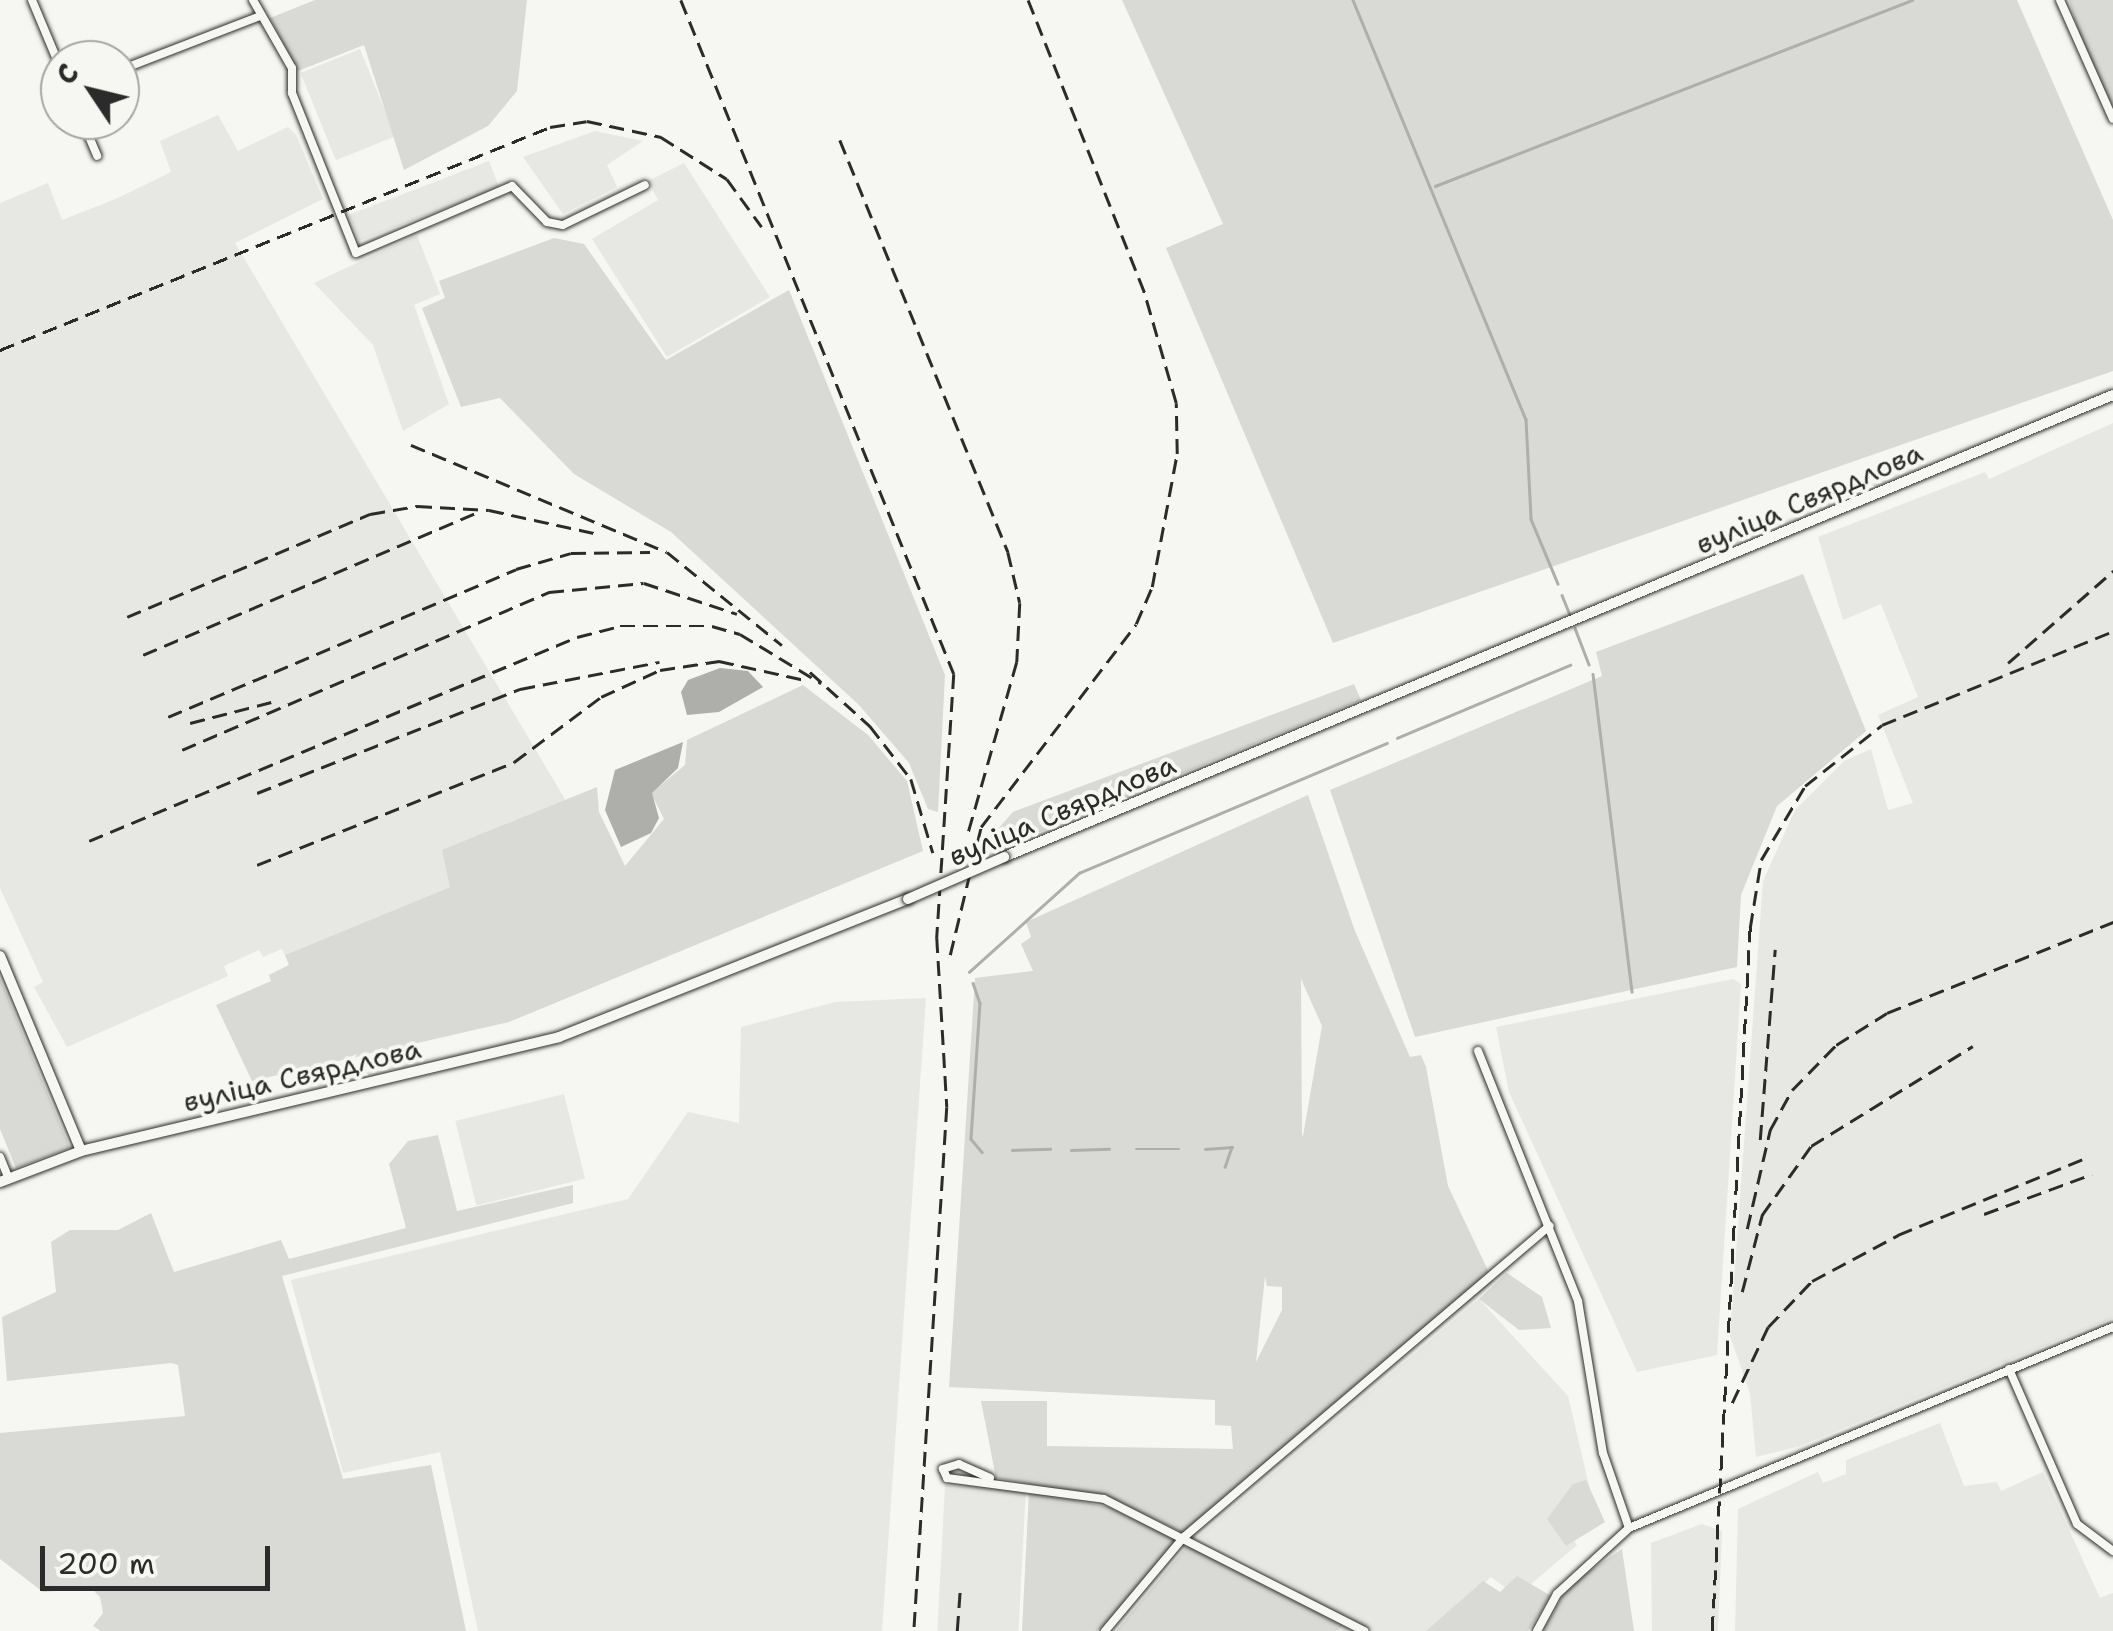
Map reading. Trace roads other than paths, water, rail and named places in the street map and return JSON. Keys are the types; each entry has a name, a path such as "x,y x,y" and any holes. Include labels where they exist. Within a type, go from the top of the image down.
{"main road":[{"name":"вуліца Свярдлова","path":"4,1181 81,1151 559,1038 908,899 2113,396"},
{"path":"0,956 81,1151"}],"street":[{"path":"32,0 49,40"},
{"path":"253,0 292,68 292,93 356,252 512,186 547,222 563,225 645,185"},
{"path":"2060,0 2113,119"},
{"path":"140,62 260,16"},
{"path":"90,140 97,156"},
{"path":"1478,1051 1578,1301 1603,1453 1629,1528"},
{"path":"0,1157 4,1181"},
{"path":"1105,1631 1184,1537 1550,1226"},
{"path":"1537,1631 1568,1582 1629,1528 2113,1326"},
{"path":"2008,1369 2077,1524 2113,1551"},
{"path":"990,1478 959,1464 943,1469 948,1478 990,1478 1104,1499 1364,1631"}],"waterway":[{"path":"1353,0 1526,419 1531,519 1558,584"},
{"path":"1435,186 1912,0"},
{"path":"1562,595 1570,615"},
{"path":"1575,628 1589,664"},
{"path":"1397,738 1570,665"},
{"path":"1593,674 1632,992"},
{"path":"969,972 1079,873 1387,743"},
{"path":"973,983 980,1003 971,1139 982,1152"},
{"path":"1205,1149 1232,1147 1225,1167"},
{"path":"1012,1150 1050,1149"},
{"path":"1071,1150 1109,1149"},
{"path":"1136,1149 1179,1149"}],"railway":[{"path":"681,0 954,674 937,938 947,1107 914,1631"},
{"path":"950,955 981,827 1136,624 1152,587 1177,454 1176,403 1144,292 1028,0"},
{"path":"0,350 550,127 587,121 661,137 727,179 762,227"},
{"path":"840,140 1008,552 1020,603 1017,662 967,838"},
{"path":"411,445 667,552 782,645"},
{"path":"127,617 370,514 417,506 489,510 598,534"},
{"path":"143,655 474,514"},
{"path":"168,717 516,569 571,553 650,552"},
{"path":"2008,663 2113,571"},
{"path":"182,750 549,592 644,583 737,614"},
{"path":"89,841 577,637 620,626 712,626 740,634 821,683"},
{"path":"1712,1631 1750,928 1761,860 1805,786 1882,725 2113,631"},
{"path":"257,865 514,762 601,697 660,670 719,661 805,680"},
{"path":"257,793 520,689 659,662"},
{"path":"810,672 870,726 911,779 933,853"},
{"path":"190,723 271,702"},
{"path":"1747,1229 1770,1130 1792,1090 1836,1045 1887,1013 2113,922"},
{"path":"1760,1140 1775,950"},
{"path":"1742,1292 1762,1215 1811,1146 1973,1046"},
{"path":"1732,1403 1768,1327 1812,1281 1898,1235 2086,1158"},
{"path":"1984,1214 2092,1174"},
{"path":"957,1631 960,1590"}]}
